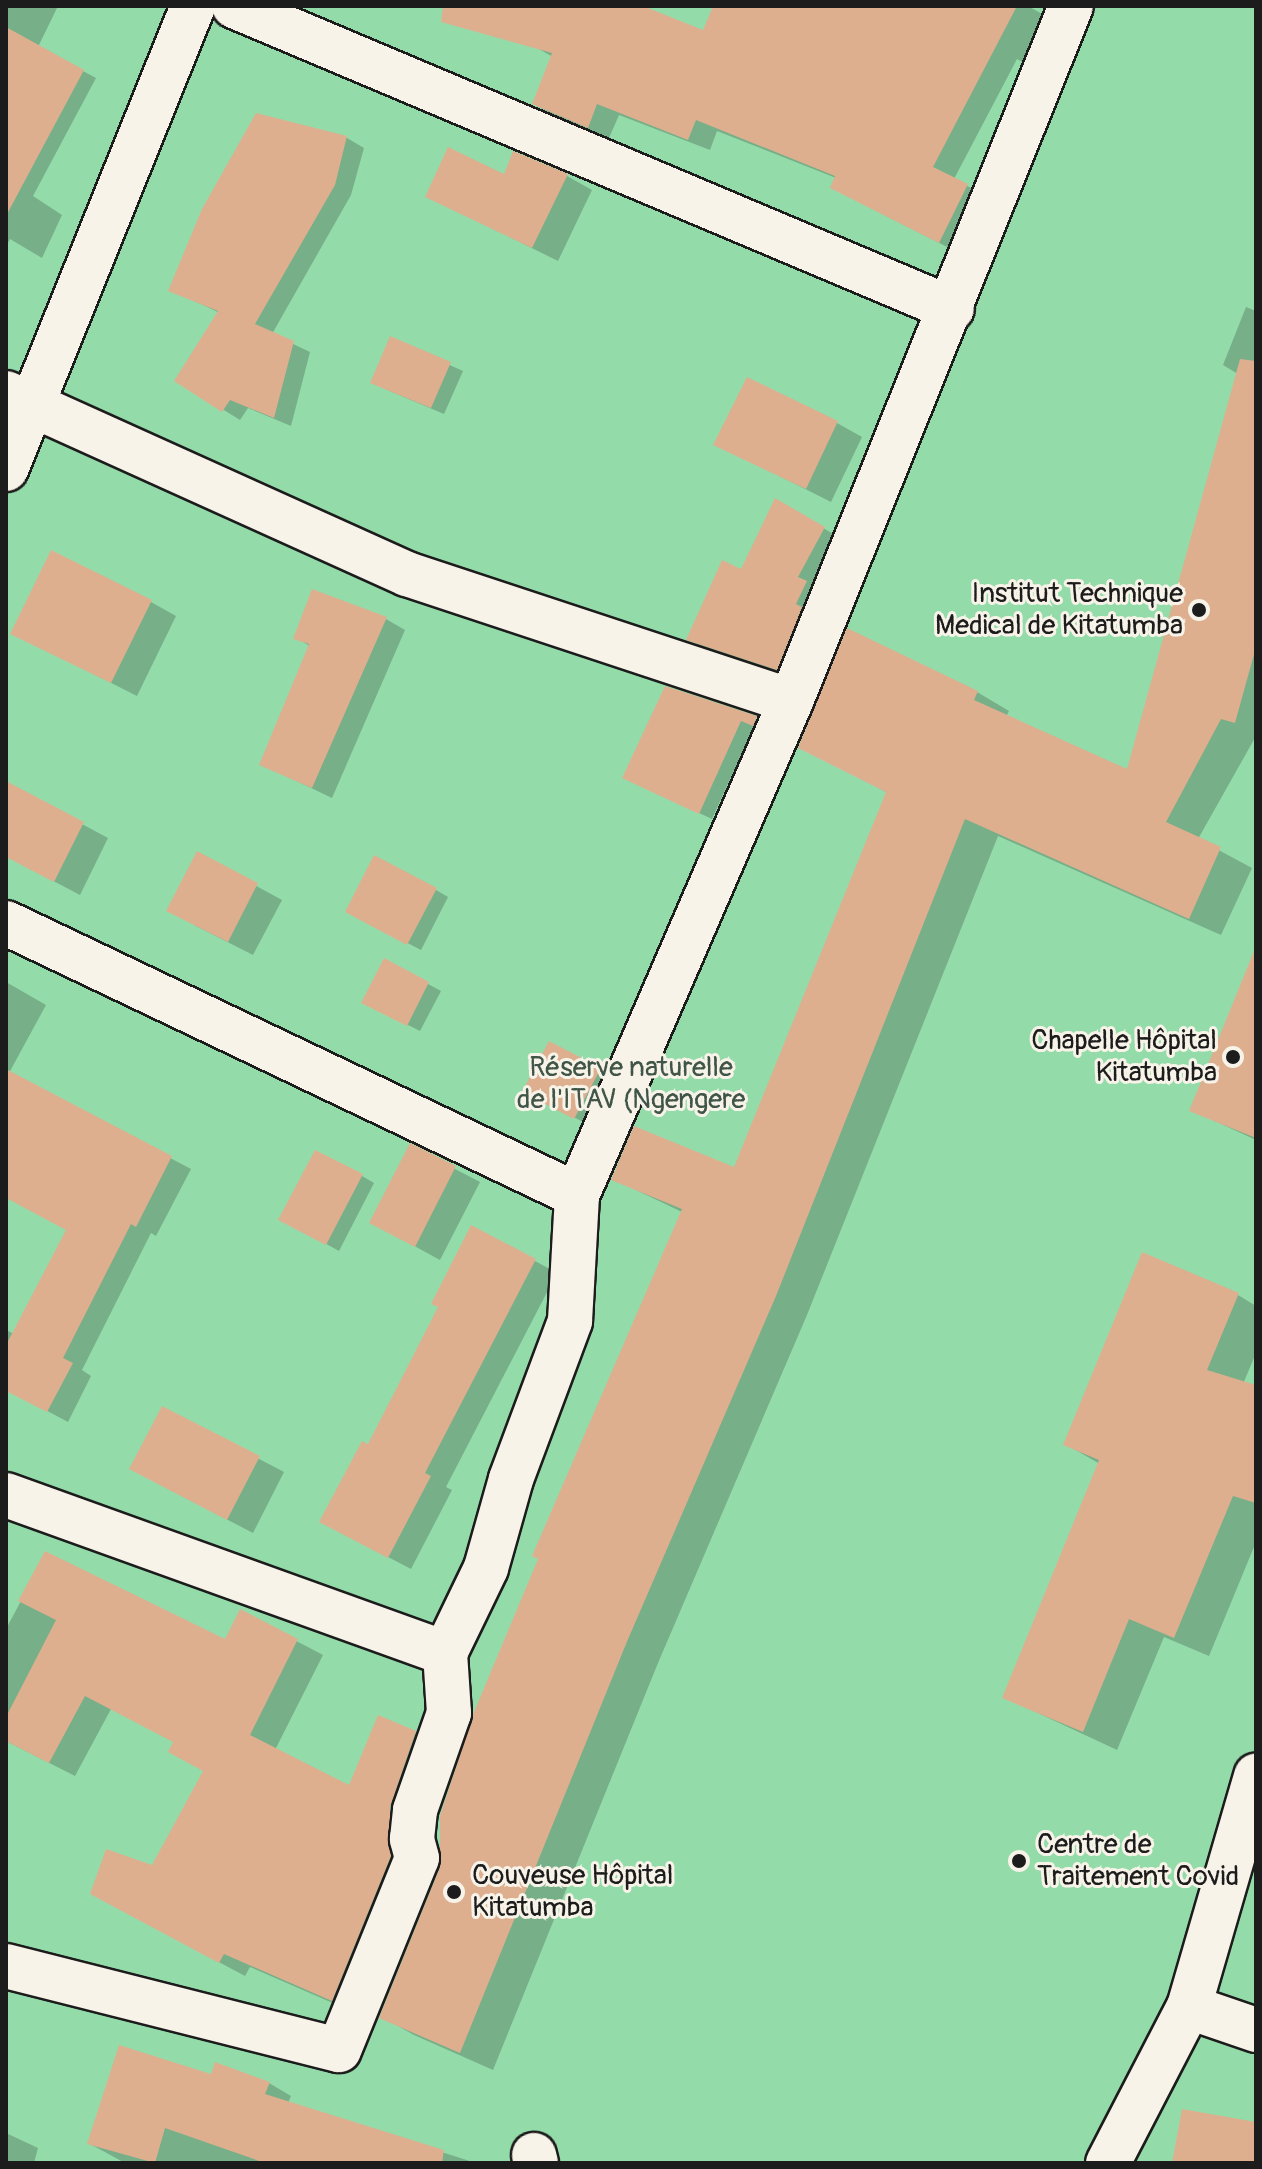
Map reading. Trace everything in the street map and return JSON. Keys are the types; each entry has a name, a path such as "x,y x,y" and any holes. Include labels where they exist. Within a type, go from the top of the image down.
{"street":[{"path":"6,469 18,398 193,6"},
{"path":"234,6 952,309"},
{"path":"6,1966 339,2050 417,1858 412,1839 415,1810 449,1713 445,1653 486,1568 511,1479 570,1321 577,1195 791,701 952,309 1071,6"},
{"path":"18,398 407,574 791,701"},
{"path":"6,923 577,1195"},
{"path":"6,1495 445,1653"},
{"path":"1108,2163 1189,2007 1256,1776"},
{"path":"1189,2007 1256,2030"}],"green space":[{"name":"Réserve naturelle de l'ITAV (Ngengere","path":"6,6 1256,6 1256,2163 6,2163"}],"building":[{"path":"443,6 643,6 703,30 713,6 1017,6 933,167 968,184 939,243 830,188 835,176 696,120 688,140 597,104 588,128 532,104 552,53 441,22"},
{"path":"6,27 84,70 6,216"},
{"path":"256,113 347,136 335,185 255,324 294,341 274,418 230,400 222,412 174,381 218,311 168,291 202,209"},
{"path":"448,147 504,174 513,151 568,174 532,248 425,197"},
{"path":"390,336 451,362 431,408 370,383"},
{"path":"1240,359 1256,361 1256,647 1235,723 1221,719 1166,822 1221,847 1189,919 965,819 776,1296 626,1644 460,2053 379,2018 440,1867 440,1816 474,1712 538,1559 532,1556 682,1209 611,1180 634,1126 734,1167 886,792 798,748 847,628 978,691 974,700 1127,769"},
{"path":"747,377 838,421 806,489 713,445"},
{"path":"775,498 825,527 798,577 807,581 796,604 802,607 777,670 686,640 722,560 741,569"},
{"path":"51,550 152,600 111,683 10,634"},
{"path":"312,589 387,617 312,788 259,765 309,644 293,639"},
{"path":"665,686 757,716 753,726 741,721 699,814 622,778"},
{"path":"6,781 84,822 54,882 6,857"},
{"path":"197,851 258,883 228,942 166,911"},
{"path":"374,855 437,888 407,945 345,912"},
{"name":"Chapelle Hôpital Kitatumba","path":"1256,951 1256,1138 1189,1111"},
{"path":"384,958 429,982 407,1026 361,1003"},
{"path":"549,1041 601,1068 574,1119 522,1092"},
{"path":"6,1069 172,1156 136,1227 131,1224 63,1358 73,1363 47,1412 6,1391 6,1345 66,1230 6,1198"},
{"path":"410,1143 456,1166 415,1247 369,1223"},
{"path":"315,1150 363,1174 326,1245 278,1220"},
{"path":"471,1225 536,1259 425,1473 431,1476 388,1558 319,1522 362,1441 368,1444 438,1307 431,1304"},
{"path":"1142,1252 1239,1293 1207,1370 1256,1385 1256,1503 1233,1496 1174,1638 1129,1619 1083,1732 1002,1698 1099,1460 1063,1445"},
{"path":"162,1406 260,1456 227,1520 129,1469"},
{"path":"45,1551 225,1639 240,1609 298,1639 250,1735 349,1785 378,1715 416,1731 390,1807 391,1856 332,2001 224,1954 219,1963 90,1894 106,1849 152,1865 203,1771 168,1752 173,1742 85,1696 49,1763 6,1741 6,1717 56,1620 18,1601"},
{"path":"119,2045 211,2074 215,2062 270,2082 265,2094 444,2150 442,2163 265,2163 165,2128 155,2163 87,2144"},
{"path":"1182,2109 1256,2122 1256,2163 1172,2163"}],"place":[{"name":"Institut Technique Medical de Kitatumba","path":"1199,610"},
{"name":"Chapelle Hôpital Kitatumba","path":"1233,1057"},
{"name":"Centre de Traitement Covid","path":"1019,1861"},
{"name":"Couveuse Hôpital Kitatumba","path":"454,1892"}]}
